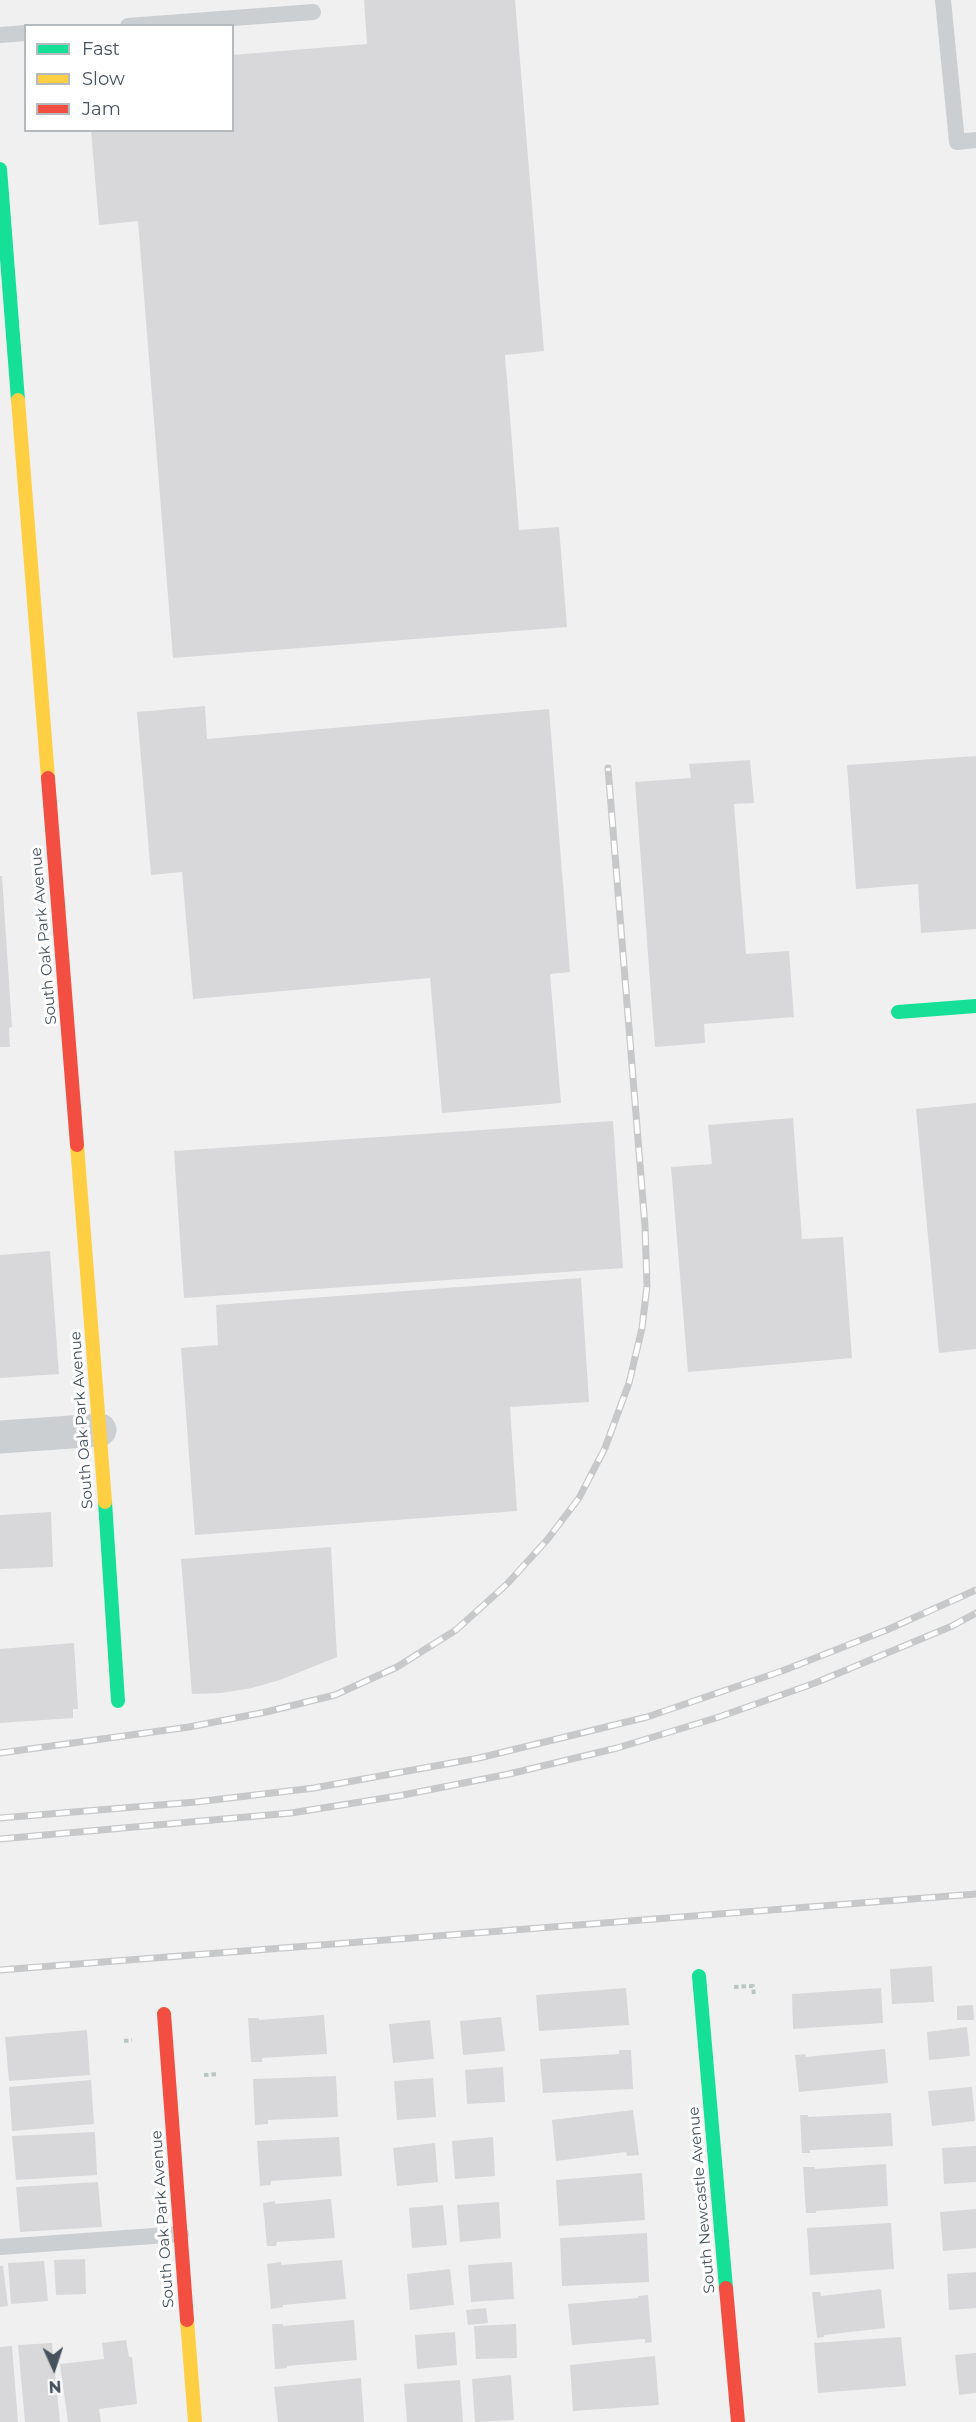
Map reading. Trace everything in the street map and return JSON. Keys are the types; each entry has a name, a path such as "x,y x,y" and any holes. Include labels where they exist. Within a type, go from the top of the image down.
{"street":[{"name":"South Oak Park Avenue","path":"0,169 7,342 100,1430 118,1701"},
{"path":"898,1012 976,1006"},
{"path":"0,1437 100,1430"},
{"name":"South Newcastle Avenue","path":"699,1976 738,2422"},
{"name":"South Oak Park Avenue","path":"164,2014 195,2422"}],"lane":[{"path":"943,0 957,142 976,140"},
{"path":"154,24 313,12"},
{"path":"0,35 24,33"},
{"path":"0,2247 181,2234"}],"building":[{"path":"364,0 515,0 544,351 505,355 519,530 559,527 567,627 173,658 138,221 99,225 91,132 234,132 234,55 367,44"},
{"path":"205,706 207,739 549,709 570,972 550,974 561,1103 442,1113 430,978 193,999 182,872 151,875 137,712"},
{"path":"976,756 976,929 921,933 918,884 856,889 847,765"},
{"path":"750,760 754,803 734,804 746,954 789,951 794,1017 704,1024 705,1043 655,1047 635,782 691,778 689,764"},
{"path":"0,876 2,876 12,1027 9,1028 10,1047 0,1047"},
{"path":"976,1103 976,1349 939,1353 916,1109"},
{"path":"793,1118 802,1239 843,1237 852,1358 688,1372 671,1167 712,1164 708,1125"},
{"path":"613,1121 623,1268 184,1298 174,1151"},
{"path":"50,1251 59,1374 0,1378 0,1255"},
{"path":"581,1278 589,1402 510,1407 517,1511 195,1535 181,1348 218,1345 216,1305"},
{"path":"51,1512 53,1567 0,1569 0,1515"},
{"path":"331,1547 337,1657 280,1680 252,1688 221,1693 192,1694 181,1559"},
{"path":"74,1643 78,1709 73,1709 73,1718 0,1723 0,1649"},
{"path":"932,1966 934,2002 892,2004 890,1969"},
{"path":"626,1988 629,2025 539,2031 536,1995"},
{"path":"881,1988 883,2023 793,2029 792,1994"},
{"path":"973,2005 974,2020 957,2020 957,2006"},
{"path":"324,2015 327,2054 262,2058 262,2062 251,2062 248,2018 259,2018 259,2020"},
{"path":"501,2017 505,2051 463,2055 460,2021"},
{"path":"430,2020 434,2059 393,2063 389,2024"},
{"path":"967,2027 970,2056 929,2060 927,2032"},
{"path":"87,2030 90,2075 9,2081 5,2037"},
{"path":"885,2049 888,2083 799,2092 795,2055 805,2054 806,2057"},
{"path":"619,2050 631,2050 633,2089 543,2093 540,2059 619,2054"},
{"path":"503,2067 505,2102 467,2104 465,2070"},
{"path":"336,2076 338,2117 268,2120 268,2124 255,2125 253,2079"},
{"path":"433,2078 436,2117 397,2120 394,2081"},
{"path":"91,2080 94,2124 12,2131 9,2087"},
{"path":"972,2087 975,2121 932,2126 928,2091"},
{"path":"633,2110 639,2155 627,2156 626,2152 556,2161 552,2120"},
{"path":"891,2113 893,2146 810,2150 810,2153 802,2153 800,2115 808,2115 808,2117"},
{"path":"95,2132 97,2175 16,2180 12,2136"},
{"path":"339,2137 342,2176 271,2181 271,2185 260,2186 257,2141"},
{"path":"493,2137 495,2176 455,2179 452,2141"},
{"path":"435,2143 438,2182 397,2186 393,2148"},
{"path":"976,2146 976,2182 944,2184 942,2148"},
{"path":"886,2164 888,2206 806,2213 803,2167 815,2167 815,2169"},
{"path":"642,2173 645,2220 559,2226 556,2180"},
{"path":"98,2182 102,2227 20,2232 16,2187"},
{"path":"331,2199 335,2238 277,2242 276,2246 267,2246 263,2203"},
{"path":"499,2202 501,2238 460,2242 457,2205"},
{"path":"443,2205 447,2245 412,2248 409,2208"},
{"path":"976,2209 976,2248 943,2251 940,2212"},
{"path":"891,2223 894,2269 810,2275 807,2228"},
{"path":"647,2233 649,2282 562,2286 560,2238"},
{"path":"85,2259 86,2294 56,2295 54,2260"},
{"path":"342,2260 346,2299 283,2305 283,2307 271,2309 267,2264"},
{"path":"44,2261 48,2301 11,2304 8,2263"},
{"path":"512,2262 514,2299 471,2302 468,2265"},
{"path":"0,2266 3,2266 8,2306 0,2307"},
{"path":"450,2269 454,2305 410,2310 407,2274"},
{"path":"976,2272 976,2308 949,2310 947,2274"},
{"path":"881,2289 885,2328 824,2335 824,2337 817,2338 812,2292 820,2292 821,2296"},
{"path":"648,2295 652,2342 645,2343 645,2339 572,2345 568,2304 638,2298 638,2296"},
{"path":"486,2308 488,2323 468,2325 466,2310"},
{"path":"354,2320 357,2360 275,2369 272,2324 283,2324 283,2326"},
{"path":"516,2324 517,2358 476,2359 474,2326"},
{"path":"455,2332 457,2365 417,2369 415,2335"},
{"path":"901,2337 906,2386 818,2393 814,2343"},
{"path":"126,2340 129,2357 132,2357 137,2404 99,2409 101,2422 68,2422 60,2364 104,2359 102,2343"},
{"path":"52,2343 60,2422 25,2422 18,2345"},
{"path":"12,2346 18,2422 0,2422 0,2347"},
{"path":"976,2353 976,2393 959,2395 955,2355"},
{"path":"655,2356 659,2405 573,2411 570,2365"},
{"path":"511,2375 514,2420 475,2422 472,2379"},
{"path":"361,2378 364,2422 278,2422 274,2387"},
{"path":"460,2380 463,2422 407,2422 404,2384"}],"railway":[{"path":"0,1753 189,1727 266,1712 335,1695 397,1667 456,1630 507,1584 547,1540 579,1498 605,1448 629,1383 642,1328 647,1286 645,1226 608,768"},
{"path":"0,1818 196,1802 314,1788 479,1758 647,1717 782,1671 889,1629 976,1590"},
{"path":"0,1839 291,1813 398,1796 509,1774 617,1748 719,1717 815,1683 952,1626 976,1613"},
{"path":"0,1970 976,1894"}],"traffic: fast":[{"path":"0,169 18,400"},
{"path":"898,1012 976,1006"},
{"path":"105,1502 118,1701"},
{"path":"699,1976 726,2288"}],"traffic: slow":[{"path":"18,400 48,778"},
{"path":"77,1145 105,1502"},
{"path":"187,2320 195,2422"}],"traffic: jam":[{"path":"48,778 77,1145"},
{"path":"164,2014 187,2320"},
{"path":"726,2288 738,2422"}]}
